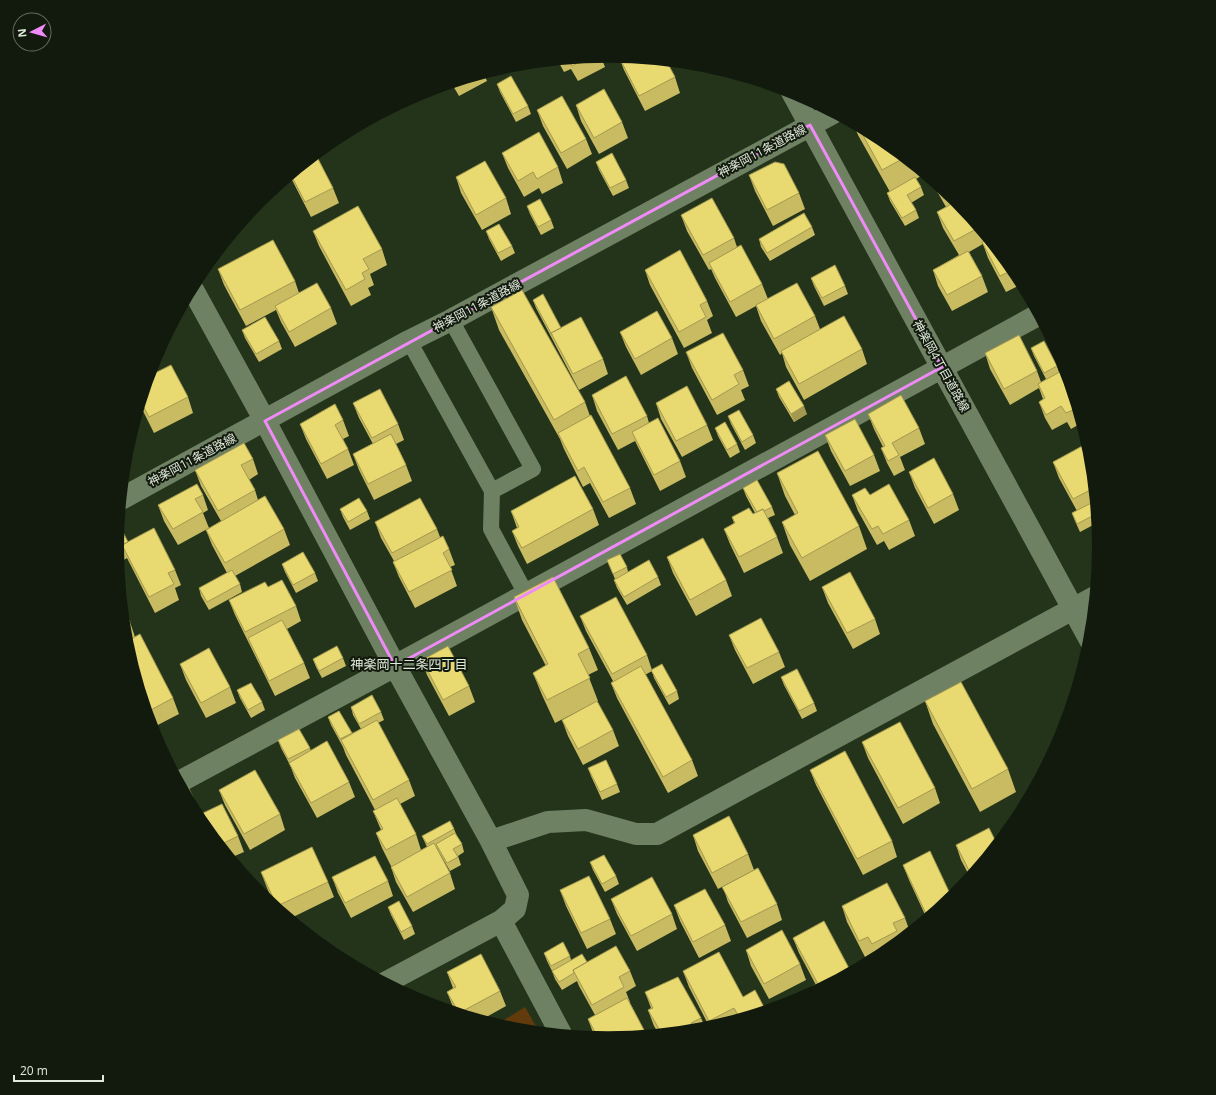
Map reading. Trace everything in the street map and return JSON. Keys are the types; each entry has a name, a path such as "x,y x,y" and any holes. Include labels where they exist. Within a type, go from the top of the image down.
{"street":[{"name":"神楽岡4丁目道路線","path":"797,102 1085,630"},
{"name":"神楽岡11条道路線","path":"127,496 409,341 451,320 827,116"},
{"path":"195,294 265,421 395,666 491,841 518,895 515,910 501,922 391,980"},
{"path":"183,780 395,666 1034,316"},
{"path":"491,841 548,822 586,820 636,834 657,834 1089,600"},
{"path":"501,922 558,1029"}],"lane":[{"path":"451,320 533,468 492,491"},
{"path":"409,341 492,491 491,529 526,594"}],"highlighted area":[{"path":"810,125 942,367 395,666 265,421"}],"shaded area":[{"path":"525,1007 536,1027 513,1023 503,1020"}],"building":[{"path":"622,63 670,67 675,77 639,96"},
{"path":"511,76 528,106 513,114 497,84"},
{"path":"604,89 622,122 594,138 576,105"},
{"path":"562,96 586,139 561,153 537,110"},
{"path":"539,132 558,167 537,179 533,172 518,181 502,153"},
{"path":"864,137 899,161 882,170"},
{"path":"612,153 626,180 610,188 596,162"},
{"path":"318,159 333,188 305,202 293,179"},
{"path":"485,161 506,198 476,215 456,177"},
{"path":"775,162 784,164 799,193 767,210 749,175"},
{"path":"915,177 921,187 907,195 916,210 902,218 887,193"},
{"path":"712,198 734,238 703,255 681,215"},
{"path":"540,199 551,220 538,227 527,206"},
{"path":"951,205 974,230 954,241 937,212"},
{"path":"358,206 382,249 363,259 369,269 362,273 365,279 346,290 313,231"},
{"path":"804,213 812,227 767,253 759,239"},
{"path":"499,224 512,246 498,253 486,231"},
{"path":"273,240 295,281 240,310 218,269"},
{"path":"983,242 1007,273 1000,276"},
{"path":"741,245 762,284 730,302 709,263"},
{"path":"680,250 707,301 700,305 706,317 679,332 645,270"},
{"path":"968,251 982,276 947,295 933,270"},
{"path":"835,265 845,286 822,298 811,278"},
{"path":"317,283 331,308 289,332 275,306"},
{"path":"797,283 815,316 774,339 756,305"},
{"path":"522,290 585,402 554,420 491,307"},
{"path":"543,294 561,328 551,333 552,335 533,300"},
{"path":"657,311 672,338 635,359 620,332"},
{"path":"844,316 862,349 799,384 781,351"},
{"path":"265,317 279,341 256,354 242,330"},
{"path":"581,317 603,359 573,374 551,333"},
{"path":"723,333 743,370 734,375 739,384 712,400 686,352"},
{"path":"1019,335 1037,371 1004,389 985,353"},
{"path":"1044,341 1057,366 1044,373 1031,348"},
{"path":"171,365 188,397 149,417 144,408 156,372"},
{"path":"1060,372 1072,410 1066,413 1061,406 1046,415 1039,402 1045,398 1038,384"},
{"path":"626,376 647,416 612,434 592,395"},
{"path":"789,381 804,406 791,414 776,389"},
{"path":"687,386 707,425 676,441 656,403"},
{"path":"380,389 398,424 372,438 353,403"},
{"path":"901,395 919,428 892,443 899,455 888,461 881,448 885,446 868,414"},
{"path":"335,404 343,420 335,425 348,449 321,464 300,424"},
{"path":"739,410 753,435 742,442 728,416"},
{"path":"591,415 630,488 603,502 584,467 578,471 558,433"},
{"path":"658,418 680,461 654,475 632,432"},
{"path":"855,419 874,455 845,471 825,435"},
{"path":"725,422 737,444 727,450 715,428"},
{"path":"391,434 406,465 368,484 353,454"},
{"path":"244,443 253,459 241,465 255,490 218,511 195,470"},
{"path":"1082,446 1089,491 1073,499 1053,462"},
{"path":"818,451 859,526 802,558 782,522 798,513 777,473"},
{"path":"934,458 953,494 928,508 909,472"},
{"path":"575,476 593,509 522,548 512,531 519,527 511,511"},
{"path":"757,480 772,507 764,511 763,509 757,512 743,488"},
{"path":"197,484 203,495 195,499 203,512 173,529 158,505"},
{"path":"889,484 909,520 883,534 878,526 872,529 852,495 865,488 870,495"},
{"path":"265,496 284,529 225,563 206,530"},
{"path":"359,498 367,511 348,522 340,509"},
{"path":"420,498 437,529 392,553 375,522"},
{"path":"1090,504 1091,517 1077,524 1072,513"},
{"path":"749,508 753,514 763,509 777,537 739,557 724,529 735,523 732,517"},
{"path":"154,528 175,570 168,573 174,584 149,597 124,549 124,544"},
{"path":"124,535 128,542 124,544"},
{"path":"443,536 449,549 443,553 452,570 409,592 393,562"},
{"path":"703,538 726,580 690,600 667,557"},
{"path":"303,552 315,573 293,585 282,564"},
{"path":"620,554 627,567 613,574 607,560"},
{"path":"649,560 658,577 624,597 614,580"},
{"path":"232,570 240,584 207,602 199,588"},
{"path":"850,572 875,619 847,633 822,587"},
{"path":"553,577 589,648 578,654 590,678 547,700 533,673 548,664 514,597"},
{"path":"282,580 296,606 245,632 229,600 265,582 268,587"},
{"path":"616,597 647,655 612,674 580,616"},
{"path":"761,618 779,652 747,668 729,635"},
{"path":"282,620 304,663 269,681 248,638"},
{"path":"140,634 173,698 151,710 140,673 132,638"},
{"path":"337,646 343,658 319,671 313,659"},
{"path":"448,646 469,686 443,700 422,660"},
{"path":"209,648 230,687 201,703 180,664"},
{"path":"662,664 677,691 666,697 651,670"},
{"path":"641,666 692,760 663,777 611,683"},
{"path":"797,669 814,703 799,711 781,677"},
{"path":"961,682 1008,769 972,789 925,701"},
{"path":"251,683 262,702 248,710 237,690"},
{"path":"372,695 381,712 359,724 351,707"},
{"path":"597,701 613,730 578,749 562,720"},
{"path":"339,711 352,733 340,739 328,717"},
{"path":"377,720 409,780 373,800 341,740"},
{"path":"900,722 935,788 898,808 862,742"},
{"path":"299,729 310,748 288,759 278,740"},
{"path":"327,741 349,782 311,803 289,763"},
{"path":"845,751 892,841 857,859 810,770"},
{"path":"606,760 617,784 600,792 588,768"},
{"path":"255,770 280,814 244,834 219,790"},
{"path":"188,787 194,800 188,790 187,788"},
{"path":"397,798 416,834 386,850 376,833 383,829 373,811"},
{"path":"222,804 238,836 225,843 203,813"},
{"path":"729,816 748,854 712,873 693,835"},
{"path":"450,821 454,829 427,844 422,836"},
{"path":"989,828 994,839 969,870 956,845"},
{"path":"455,833 462,844 453,849 458,857 447,863 436,844"},
{"path":"434,843 450,873 407,897 391,867"},
{"path":"312,847 328,882 281,904 273,897 261,872"},
{"path":"930,851 949,892 926,913 903,865"},
{"path":"604,855 616,876 602,884 590,862"},
{"path":"375,856 388,881 345,903 332,877"},
{"path":"758,868 777,904 741,922 722,887"},
{"path":"589,876 610,919 581,933 560,890"},
{"path":"652,877 672,914 631,936 611,899"},
{"path":"887,883 905,918 893,923 897,931 872,944 868,937 859,941 842,906"},
{"path":"705,889 725,925 693,942 674,905"},
{"path":"399,901 412,926 401,932 388,907"},
{"path":"824,921 849,968 818,984 793,938"},
{"path":"782,930 800,964 764,984 746,950"},
{"path":"563,942 570,956 551,966 544,953"},
{"path":"616,946 630,971 619,977 624,987 592,1005 573,970"},
{"path":"719,952 743,997 755,990 763,1006 737,1014 734,1008 709,1021 683,971"},
{"path":"481,954 500,991 465,1010 456,1007 447,992 456,987 447,972"},
{"path":"582,954 587,962 573,970 574,973 559,982 552,971"},
{"path":"678,977 701,1018 691,1023 692,1025 659,1029 648,1010 653,1008 645,992"},
{"path":"627,998 644,1030 595,1032 588,1019"}],"district":[{"name":"神楽岡十二条四丁目","path":"409,664"}]}
